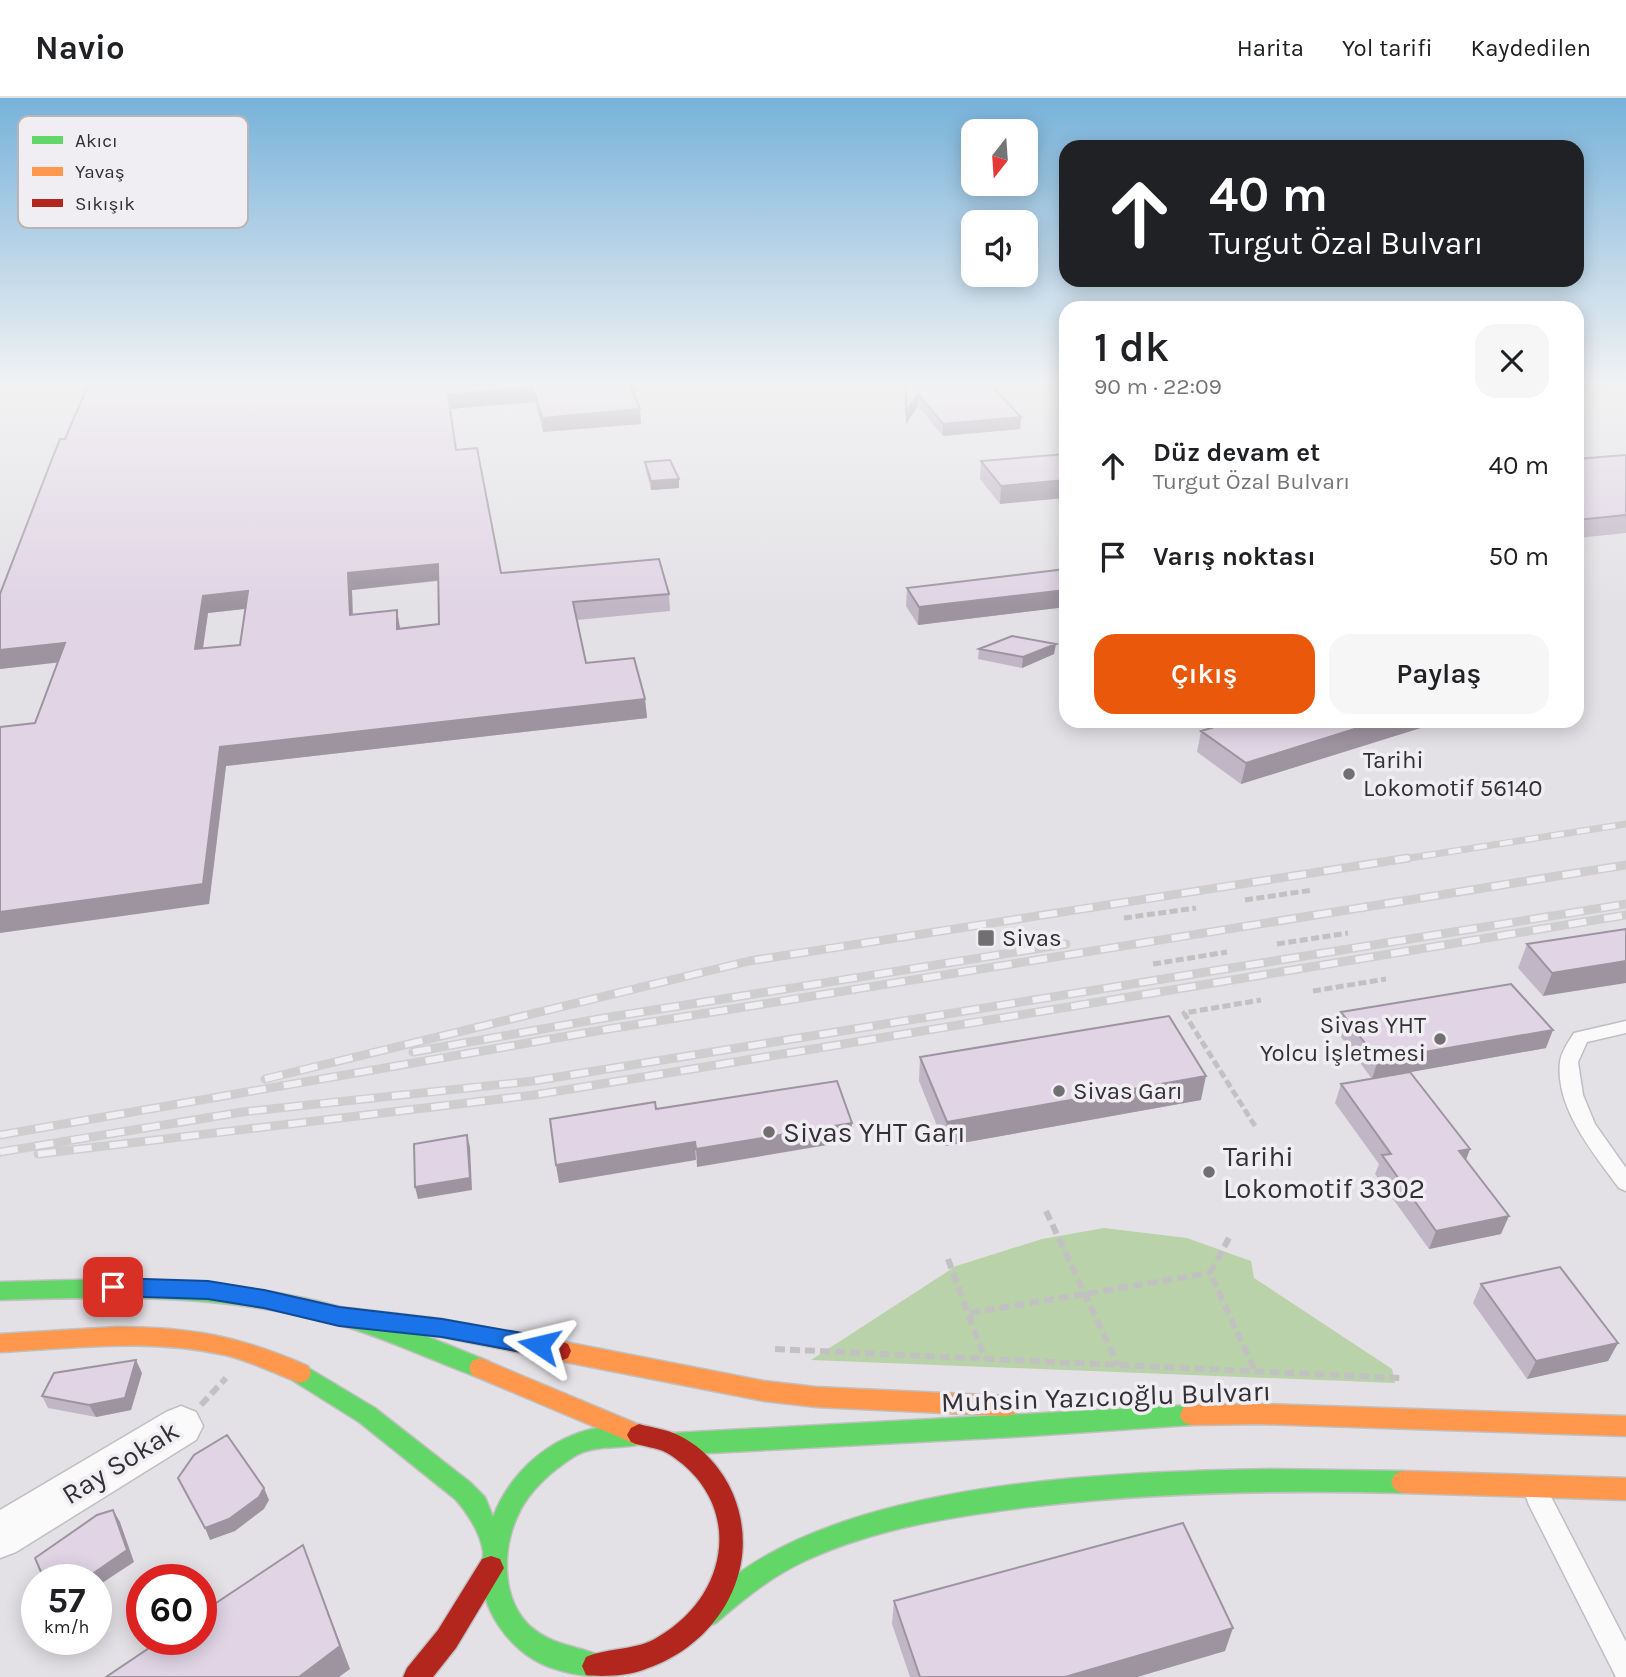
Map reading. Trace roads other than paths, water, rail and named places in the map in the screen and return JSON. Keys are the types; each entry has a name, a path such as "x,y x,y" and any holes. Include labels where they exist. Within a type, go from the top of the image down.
{"main road":[{"path":"0,1291 113,1287 208,1290 264,1299 339,1317 444,1352 639,1435 673,1444 696,1459 715,1478 727,1502 734,1529 732,1558 724,1587 696,1625"},
{"path":"339,1317 442,1328 764,1391 1024,1407"},
{"path":"0,1343 181,1336 246,1348 279,1361 314,1378 463,1492 477,1505 493,1545"},
{"path":"1051,1408 1157,1415"},
{"name":"Muhsin Yazıcıoğlu Bulvarı","path":"673,1444 1030,1426 1157,1415 1259,1414 1626,1426"},
{"path":"636,1672 580,1665 547,1654 520,1634 505,1615 491,1569 499,1521 511,1498 535,1469 567,1448 603,1436 639,1435"},
{"path":"696,1625 748,1580 797,1552 858,1529 916,1513 971,1503 1118,1486 1238,1480 1314,1479 1534,1489 1626,1489"},
{"path":"416,1677 447,1639 491,1569"},
{"path":"594,1677 636,1672"}],"street":[{"name":"Ray Sokak","path":"0,1536 181,1426"},
{"path":"636,1672 664,1662 696,1625"}],"lane":[{"path":"1626,1027 1580,1037 1569,1060 1573,1090 1589,1132 1626,1183"},
{"path":"1534,1489 1626,1669"}],"railway":[{"path":"1397,860 1626,824"},
{"path":"265,1079 749,961 1408,858"},
{"path":"0,1135 608,1029 1626,865"},
{"path":"0,1152 242,1112 533,1081 1626,904"},
{"path":"38,1154 534,1095 1626,915"},
{"path":"413,1052 604,1018 1066,944"}],"place":[{"name":"Tarihi Lokomotif 56140","path":"1349,774"},
{"name":"Sivas","path":"986,938"},
{"name":"Sivas YHT Yolcu İşletmesi","path":"1440,1039"},
{"name":"Sivas Garı","path":"1059,1091"},
{"name":"Sivas YHT Garı","path":"769,1132"},
{"name":"Tarihi Lokomotif 3302","path":"1209,1172"}]}
